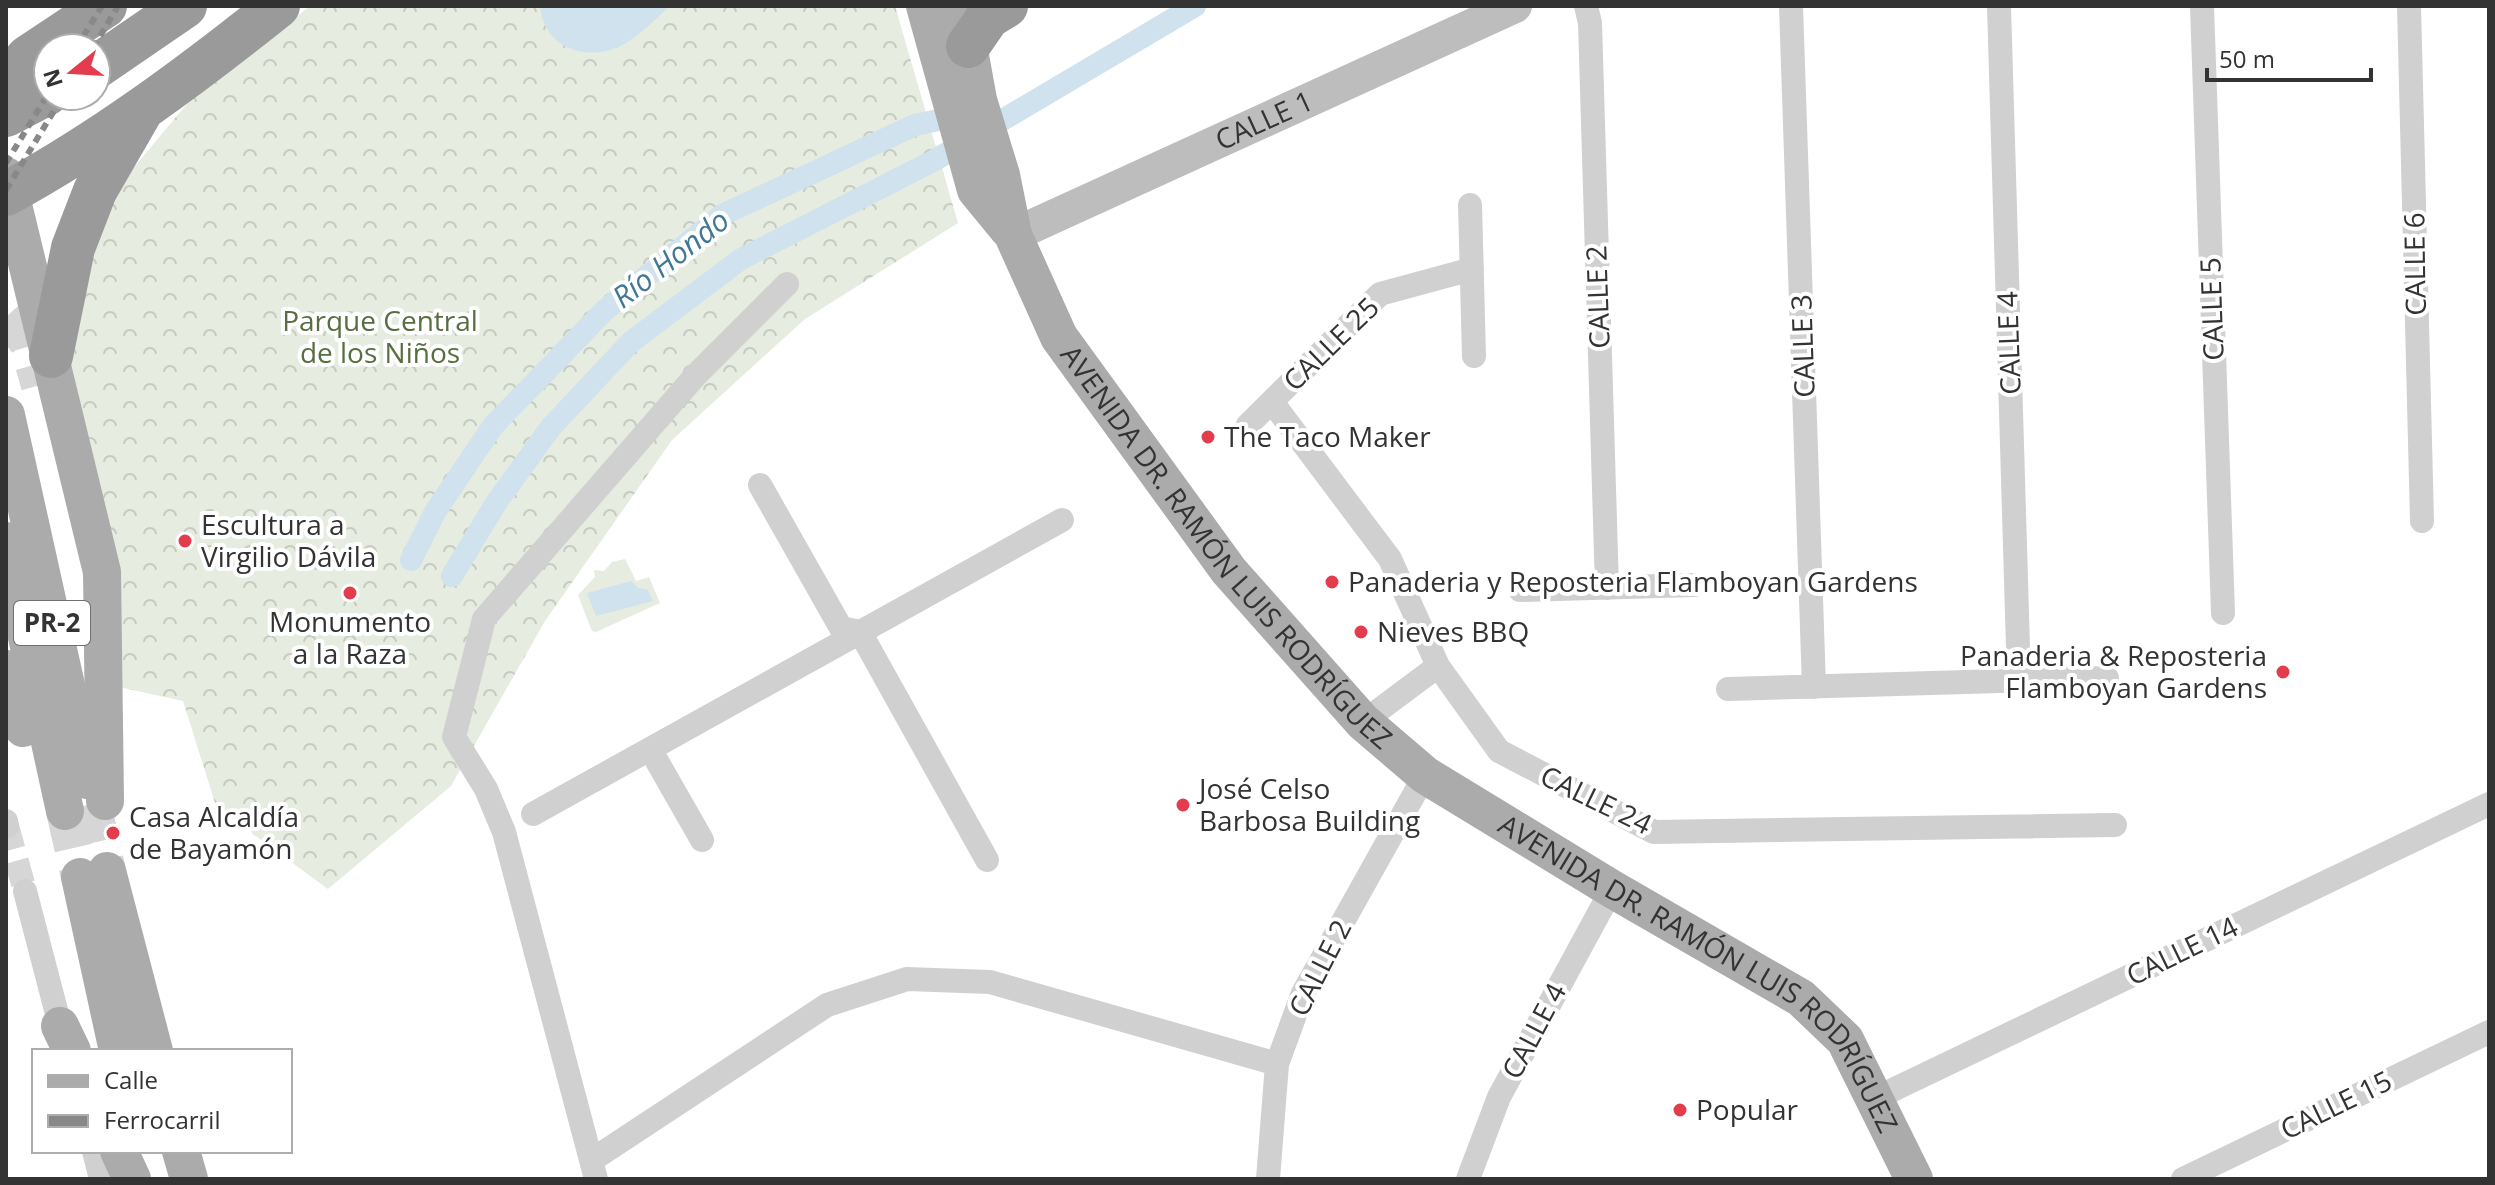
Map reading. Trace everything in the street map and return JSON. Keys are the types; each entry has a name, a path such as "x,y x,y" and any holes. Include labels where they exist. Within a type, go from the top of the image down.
{"highway":[{"path":"6,54 79,6"},
{"path":"6,83 28,57 105,6"},
{"path":"112,56 185,6"},
{"path":"15,179 142,109 199,69 278,6"},
{"path":"955,34 1006,6"},
{"path":"6,115 32,101"},
{"path":"46,336 95,191 142,109"}],"main road":[{"name":"AVENIDA DR. RAMÓN LUIS RODRÍGUEZ","path":"925,6 955,34 978,100 988,182 1059,337 1229,571 1363,722 1425,775 1612,889 1801,998 1845,1040 1914,1179"},
{"path":"15,179 46,336 102,572 78,808"},
{"path":"6,260 46,336"},
{"name":"PR-2","path":"9,429 78,808"},
{"name":"PR-2","path":"6,541 78,808"},
{"path":"6,669 78,808"},
{"path":"118,1049 93,874 153,1049"},
{"path":"120,1153 132,1179"},
{"path":"140,1153 146,1179"},
{"path":"182,1153 189,1179"}],"street":[{"name":"CALLE 1","path":"1013,235 1515,6"},
{"name":"CALLE 2","path":"1586,6 1590,23 1607,588"},
{"name":"CALLE 3","path":"1791,6 1814,687"},
{"name":"CALLE 4","path":"1999,6 2019,681"},
{"name":"CALLE 5","path":"2202,6 2223,613"},
{"name":"CALLE 6","path":"2409,6 2422,521"},
{"path":"1470,205 1474,356"},
{"name":"CALLE 25","path":"1248,425 1380,294 1472,269"},
{"path":"787,284 696,375 484,619 454,737 486,789 504,832 594,1170 827,1005 907,979 990,982 1277,1064"},
{"name":"CALLE 24","path":"1272,402 1390,559 1438,666 1499,751 1654,832 2115,825"},
{"path":"760,485 841,628 860,632 987,860"},
{"path":"533,814 1062,520"},
{"path":"1520,590 1694,585"},
{"path":"1363,722 1438,666"},
{"path":"1728,689 2107,678"},
{"path":"650,749 702,840"},
{"name":"CALLE 2","path":"1268,1179 1277,1064 1303,993 1425,775"},
{"name":"CALLE 14","path":"1876,1098 2489,804"},
{"name":"CALLE 4","path":"1468,1179 1499,1097 1612,889"},
{"path":"25,891 67,1043"},
{"name":"CALLE 15","path":"2183,1179 2489,1032"},
{"path":"94,1153 101,1179"}],"green space":[{"name":"Parque Central de los Niños","path":"310,6 895,6 958,223 805,319 672,440 545,621 451,786 328,889 253,834 241,816 221,822 183,701 119,687 115,556 68,349 104,203 192,98"},
{"path":"625,559 636,581 649,577 660,603 596,632 592,631 578,595 595,577 594,570 604,571 612,562"}],"water":[{"path":"540,6 670,6 626,43 598,52 584,52 560,43 550,33"},
{"path":"631,581 638,588 647,589 653,601 596,616 587,593"}],"waterway":[{"name":"Río Hondo","path":"452,576 496,503 551,427 631,342 741,259 935,160 1195,6"},
{"name":"Río Hondo","path":"411,560 435,512 493,426 604,311 722,215 915,125 967,114"}],"tunnel":[{"path":"6,317 27,340 40,385"},
{"path":"92,804 107,871"},
{"path":"65,811 80,877"},
{"path":"7,826 25,891"}],"railway":[{"path":"86,32 102,6"},
{"path":"103,32 118,6"},
{"path":"6,163 37,112"},
{"path":"6,190 53,112"}],"place":[{"name":"The Taco Maker","path":"1208,437"},
{"name":"Escultura a Virgilio Dávila","path":"185,541"},
{"name":"Panaderia y Reposteria Flamboyan Gardens","path":"1332,582"},
{"name":"Monumento a la Raza","path":"350,593"},
{"name":"Nieves BBQ","path":"1361,632"},
{"name":"Panaderia & Reposteria Flamboyan Gardens","path":"2283,672"},
{"name":"José Celso Barbosa Building","path":"1183,805"},
{"name":"Casa Alcaldía de Bayamón","path":"113,833"},
{"name":"Popular","path":"1680,1110"}]}
